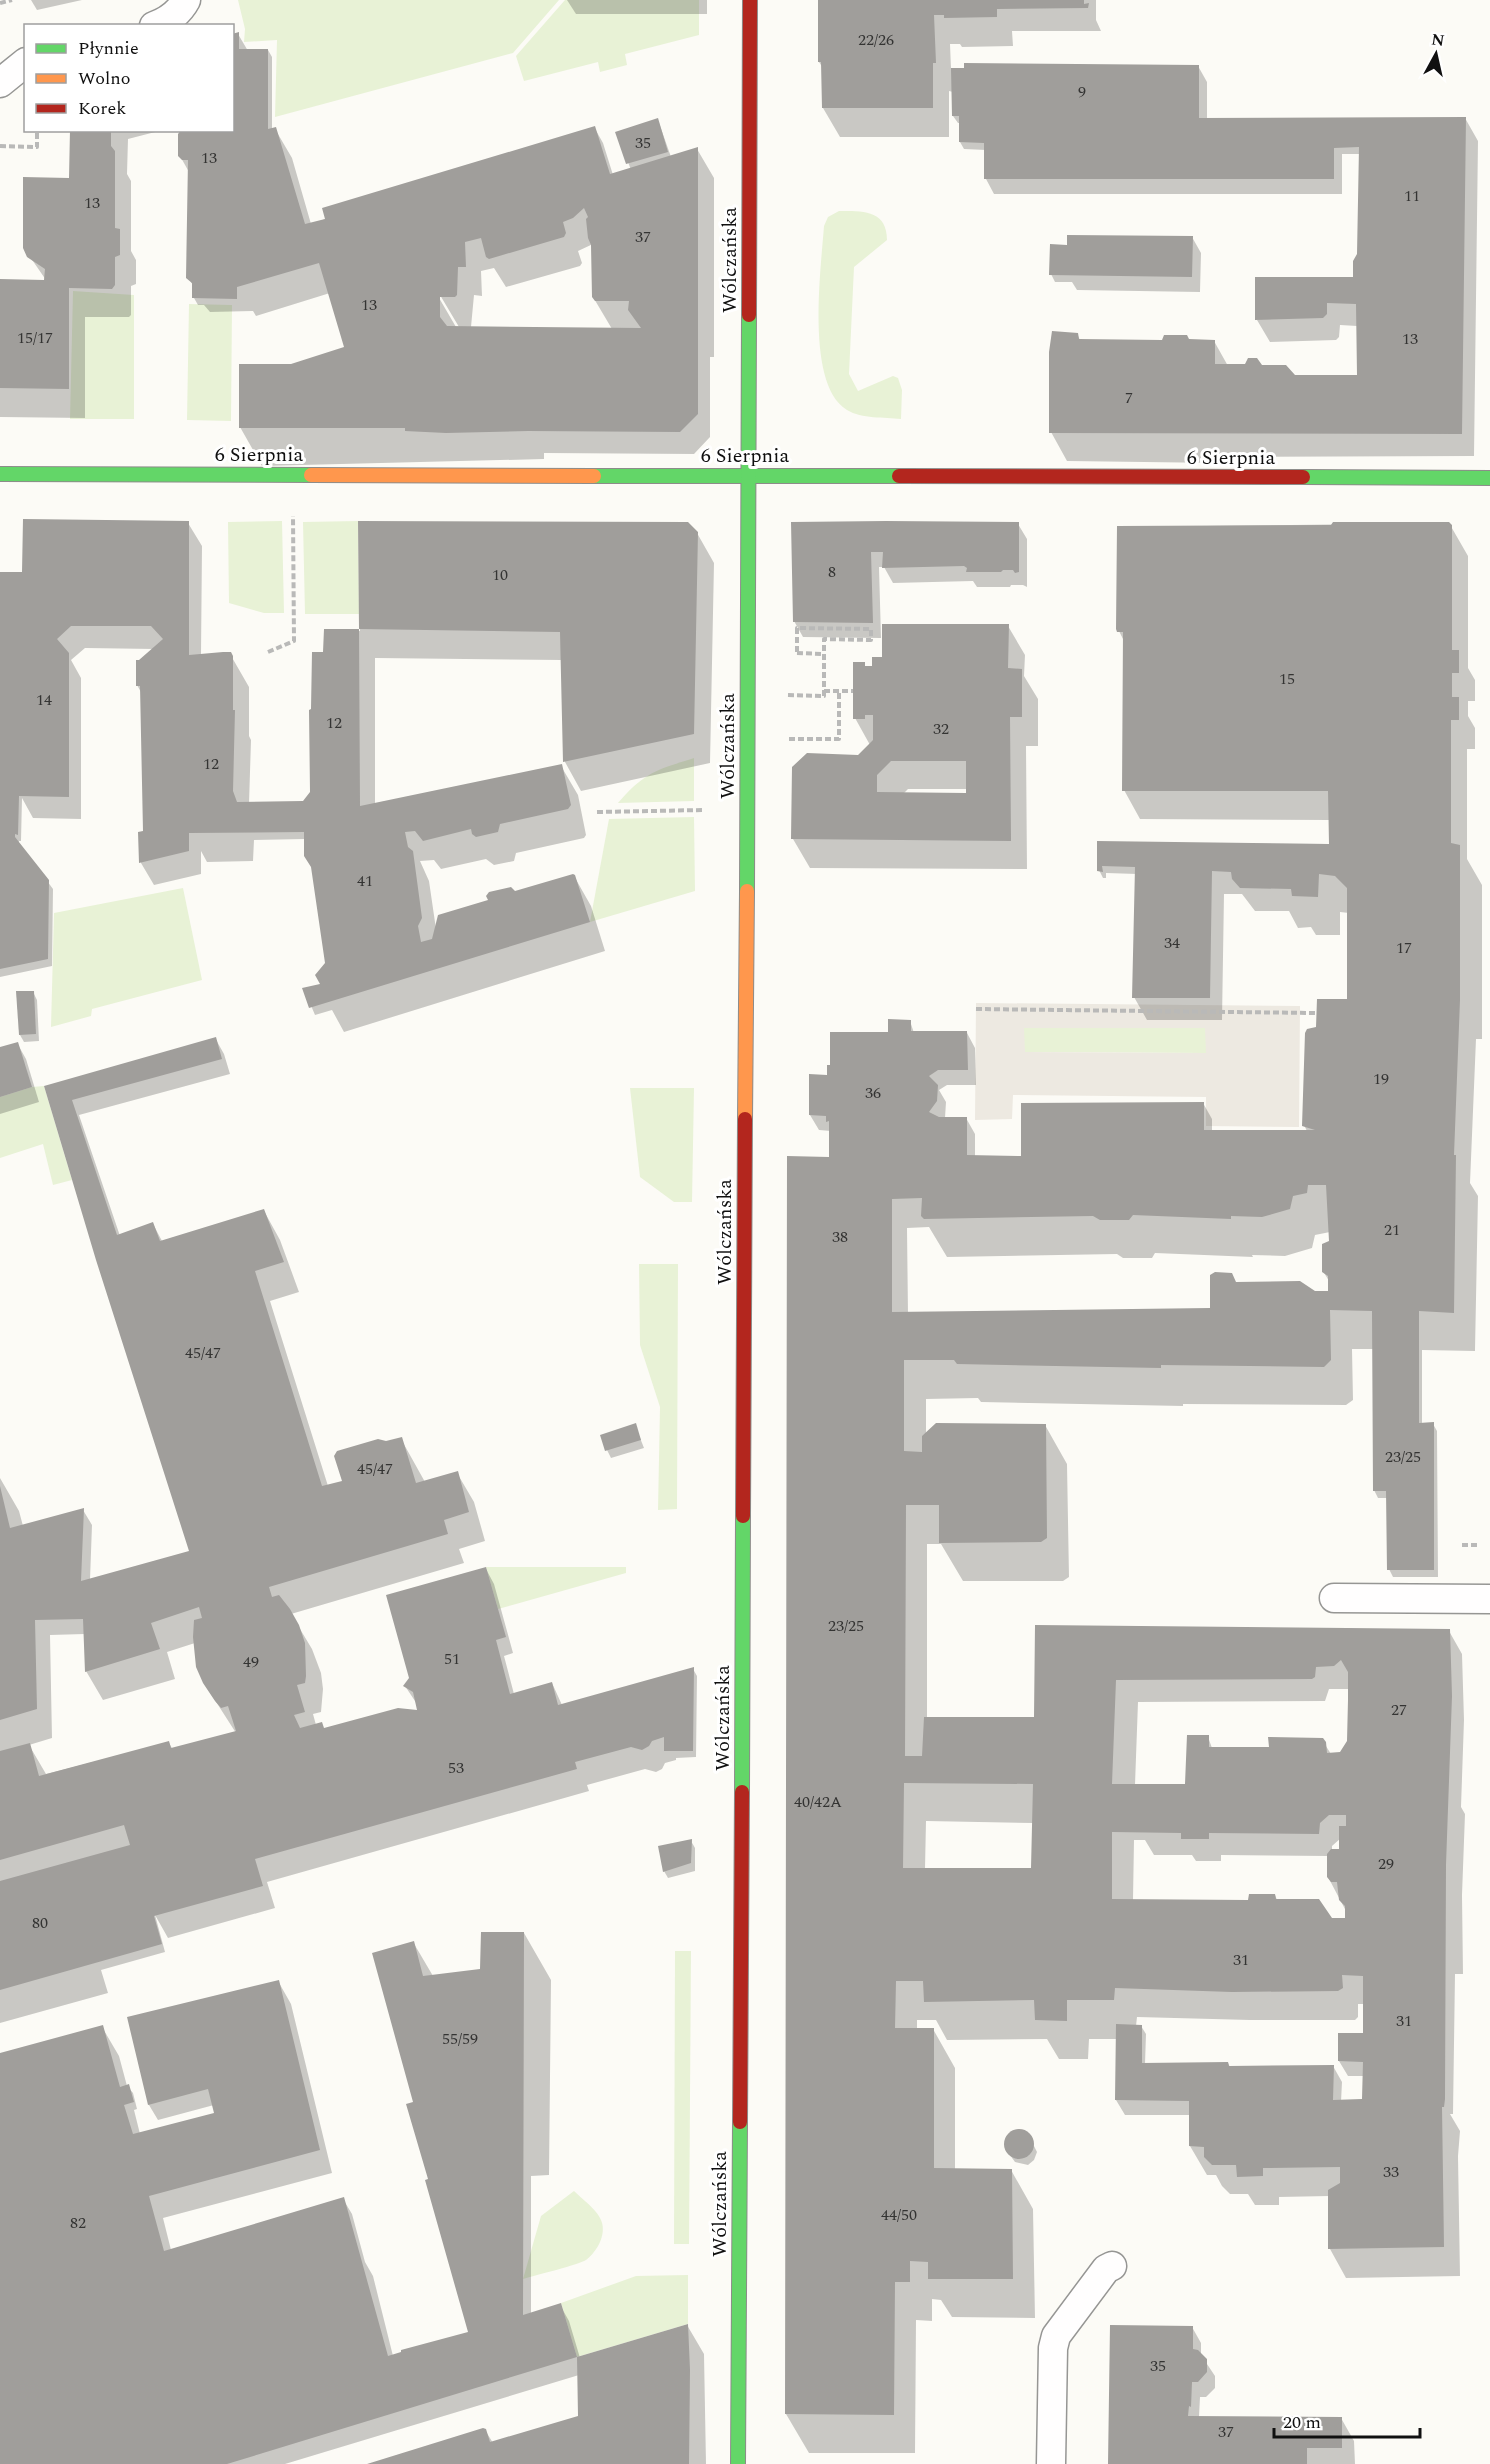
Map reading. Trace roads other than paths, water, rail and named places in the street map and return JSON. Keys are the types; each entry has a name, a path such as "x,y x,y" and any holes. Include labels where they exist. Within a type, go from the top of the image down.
{"main road":[{"name":"Wólczańska","path":"738,2464 750,475 750,0"},
{"name":"6 Sierpnia","path":"0,474 1490,478"}],"lane":[{"path":"159,24 167,21 182,8 186,0"},
{"path":"0,82 24,64"},
{"path":"1334,1598 1490,1599"},
{"path":"1051,2464 1053,2348 1056,2336 1106,2270 1112,2266"}]}
